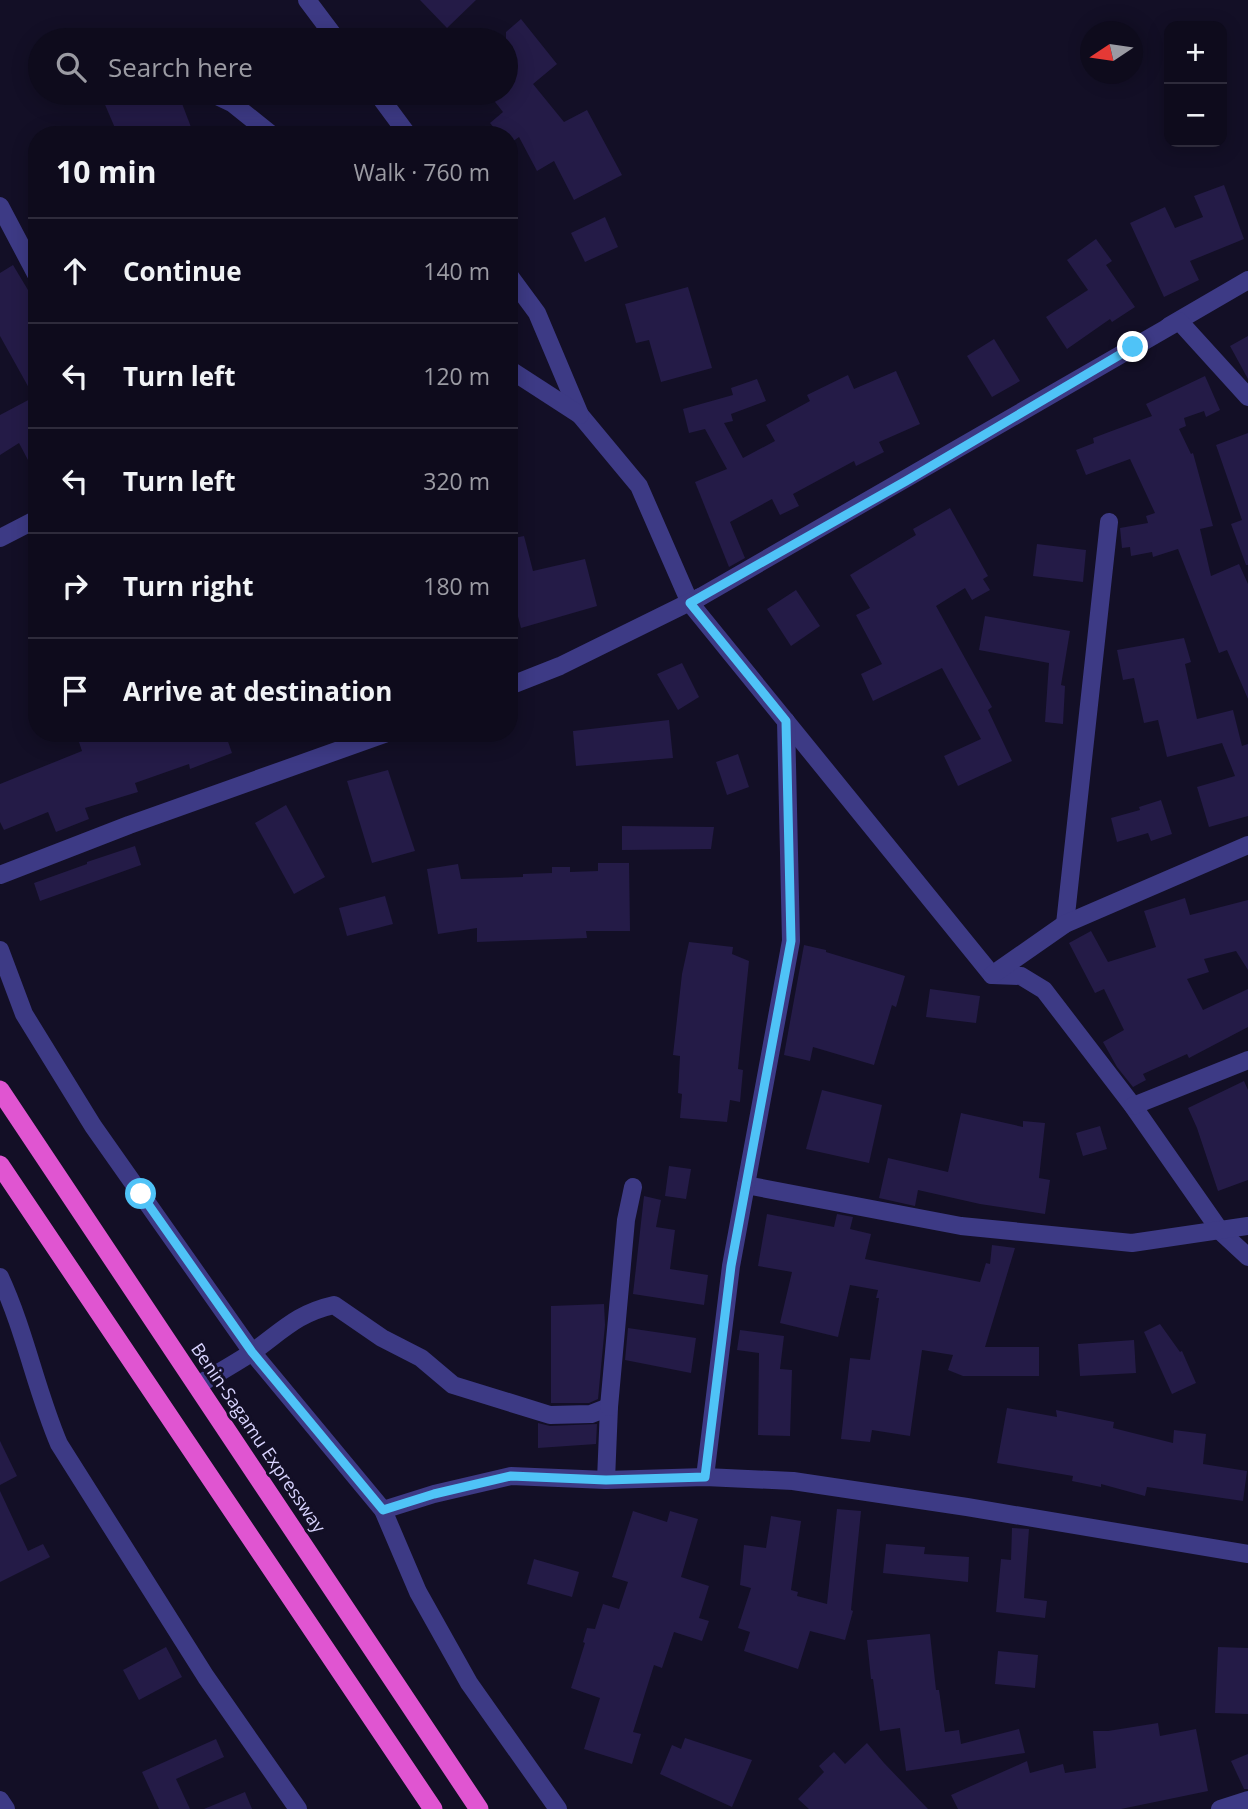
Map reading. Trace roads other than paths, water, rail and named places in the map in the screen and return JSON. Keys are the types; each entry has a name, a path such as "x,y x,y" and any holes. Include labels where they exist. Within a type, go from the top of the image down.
{"highway":[{"name":"Benin-Sagamu Expressway","path":"0,1090 479,1809"},
{"path":"0,1165 433,1809"}],"street":[{"path":"307,0 328,28"},
{"path":"234,105 261,126"},
{"path":"386,105 401,126"},
{"path":"0,206 28,259"},
{"path":"518,682 560,666 690,603 1248,280"},
{"path":"518,287 537,313 580,415 639,486 690,603 992,975 1021,976 1044,990 1133,1106 1221,1232 1248,1257"},
{"path":"1178,321 1248,397"},
{"path":"518,375 580,415"},
{"path":"1065,924 1109,522"},
{"path":"0,538 28,524"},
{"path":"518,670 690,603"},
{"path":"705,1477 731,1266 791,941 786,721"},
{"path":"0,874 58,841 336,742"},
{"path":"0,874 362,742"},
{"path":"992,975 1065,924 1248,845"},
{"path":"0,950 24,1014 93,1126 252,1352 383,1510 418,1592 469,1683 558,1809"},
{"path":"1133,1106 1248,1060"},
{"path":"746,1185 961,1226 1132,1243 1248,1226"},
{"path":"606,1480 609,1407 626,1220 633,1187"},
{"path":"0,1277 13,1304 49,1421 59,1444 206,1677 298,1809"},
{"path":"198,1385 252,1352 297,1317 334,1305 383,1338 421,1358 453,1385 550,1415 591,1414 609,1407"},
{"path":"383,1510 434,1494 511,1476 606,1480 705,1477 793,1481 1248,1554"},
{"path":"0,1800 6,1809"},
{"path":"1220,1809 1248,1800"}]}
